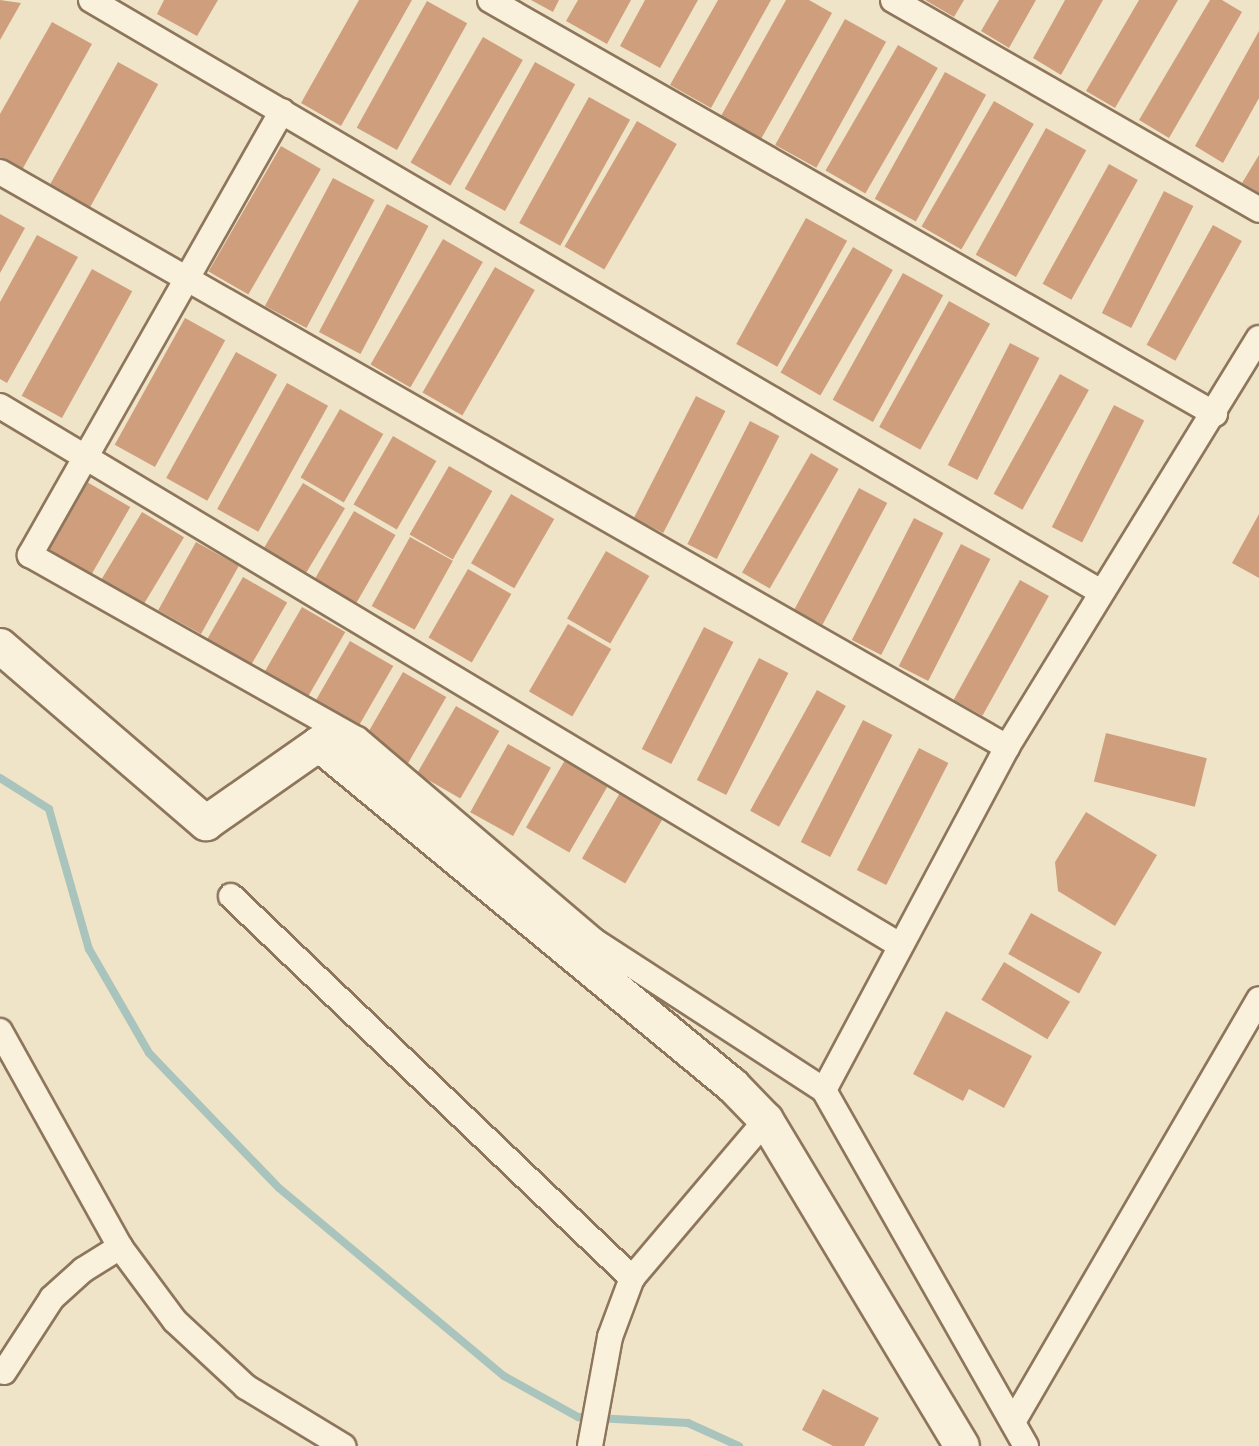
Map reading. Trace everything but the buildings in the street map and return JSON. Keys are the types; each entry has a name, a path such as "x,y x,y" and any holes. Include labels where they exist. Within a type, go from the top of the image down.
{"street":[{"path":"91,0 1099,591"},
{"path":"490,0 1215,414"},
{"path":"893,0 1259,210"},
{"path":"282,111 30,547 35,560 357,739 593,940 824,1090 1026,1446"},
{"path":"0,172 184,281 1007,747"},
{"path":"824,1090 898,944 1007,747 1099,591 1215,414 1259,338"},
{"path":"0,406 898,944"},
{"path":"0,646 206,823 319,744 733,1086 766,1120 962,1446"},
{"path":"231,896 632,1278"},
{"path":"1013,1422 1259,999"},
{"path":"0,1031 120,1247 175,1321 246,1387 343,1446"},
{"path":"590,1446 597,1393 610,1337 632,1278 766,1120"},
{"path":"4,1372 52,1298 83,1270 120,1247"}],"waterway":[{"path":"0,778 49,809 89,949 149,1053 279,1188 504,1376 578,1417 688,1423 739,1446"}]}
